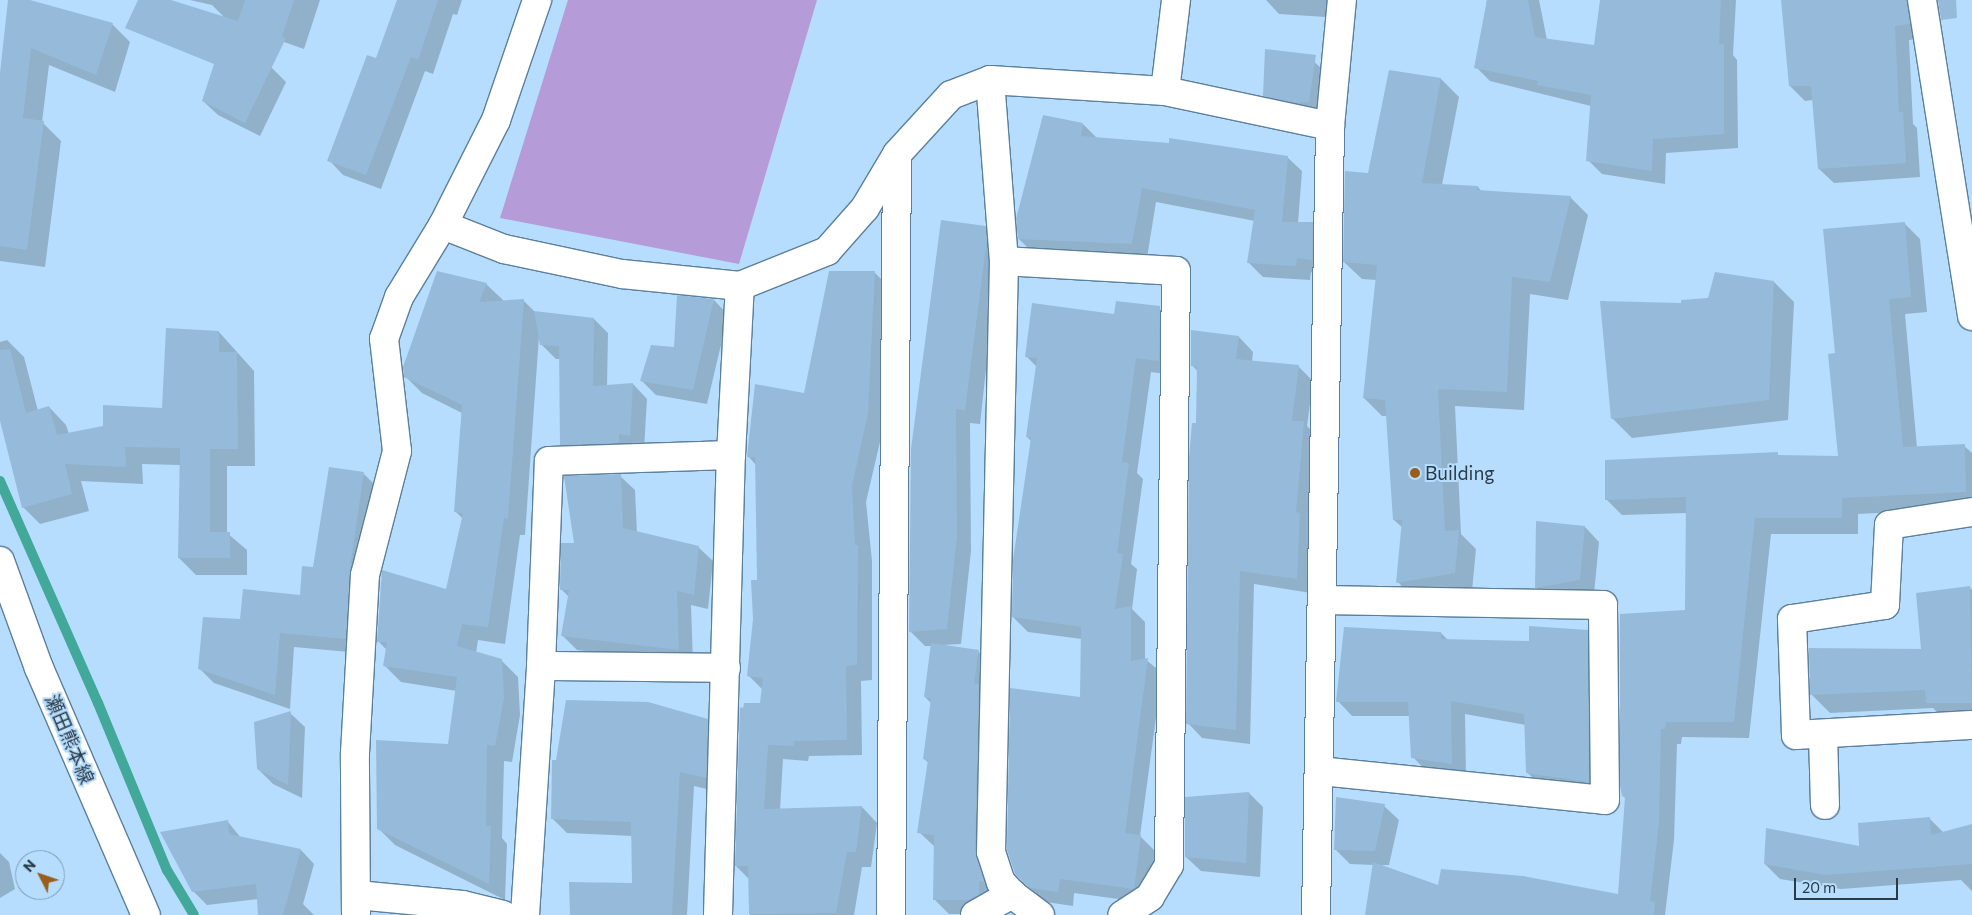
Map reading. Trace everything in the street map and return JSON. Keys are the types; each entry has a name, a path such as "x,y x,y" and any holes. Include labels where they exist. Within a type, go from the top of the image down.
{"street":[{"path":"503,915 463,905 356,905 355,753 365,575 397,451 384,339 399,297 443,226 496,120 537,0"},
{"path":"1165,91 1176,0"},
{"path":"1316,915 1330,126 1342,0"},
{"path":"1922,0 1972,316"},
{"path":"443,226 504,249 622,274 740,286 827,251 865,208 897,154 951,95 990,80 1165,91 1330,126"},
{"path":"990,80 1004,261 992,852 994,870 1012,894 1040,915"},
{"path":"891,915 897,154"},
{"path":"1004,261 1176,271 1169,865 1150,897 1122,915"},
{"path":"718,915 731,455 740,286"},
{"path":"525,915 541,666 549,461 731,455"},
{"path":"1972,512 1889,525 1885,605 1792,619 1796,735 1972,725"},
{"name":"瀬田熊本線","path":"0,561 39,668 146,915"},
{"path":"1320,771 1605,800 1603,606 1322,600"},
{"path":"541,666 726,668"},
{"path":"1823,734 1825,805"},
{"path":"975,915 1012,894"}],"shaded area":[{"path":"568,0 817,0 739,264 500,218"}],"building":[{"path":"8,0 30,0 113,23 96,75 31,48 23,118 44,121 27,250 0,246 0,73"},
{"path":"138,0 171,0 238,21 245,0 294,0 282,37 286,38 245,123 202,101 214,64 125,28"},
{"path":"397,0 438,0 418,60 411,57 366,175 327,161 367,55 376,58"},
{"path":"1487,0 1528,0 1535,37 1594,45 1600,0 1721,0 1719,44 1724,44 1724,134 1653,139 1652,171 1586,161 1591,95 1537,85 1538,81 1474,68"},
{"path":"1781,0 1907,0 1910,24 1895,26 1899,112 1903,112 1906,163 1818,169 1811,86 1789,86"},
{"path":"1938,0 1956,0 1957,18 1941,20"},
{"path":"1265,49 1316,55 1309,102 1295,103 1263,96"},
{"path":"1389,70 1441,78 1422,183 1478,186 1477,190 1571,196 1550,282 1512,277 1507,392 1438,389 1445,531 1459,530 1455,573 1396,583 1402,520 1393,520 1385,400 1363,398 1377,265 1343,262 1345,171 1368,173"},
{"path":"1043,115 1083,123 1081,136 1169,143 1169,138 1288,156 1282,222 1313,222 1312,260 1297,258 1296,266 1247,263 1255,210 1142,188 1132,244 1018,239 1016,219"},
{"path":"941,220 986,226 987,239 965,410 956,409 957,536 947,629 909,632 911,449"},
{"path":"1905,222 1911,297 1889,299 1903,447 1965,444 1966,492 1842,498 1842,518 1755,518 1734,722 1666,722 1665,729 1661,729 1659,823 1650,901 1655,902 1654,915 1365,915 1373,862 1438,885 1441,869 1523,876 1618,894 1625,797 1622,796 1620,786 1620,614 1685,610 1686,497 1605,500 1605,460 1778,452 1778,455 1838,456 1828,354 1835,353 1823,229"},
{"path":"437,271 487,283 479,302 524,299 508,519 504,518 488,627 462,624 457,646 502,659 504,698 495,746 487,745 486,826 491,826 489,884 377,829 376,740 448,744 457,677 383,666 387,642 377,642 382,570 446,589 463,513 454,512 462,405 404,377 403,367"},
{"path":"829,271 875,271 868,413 852,486 855,545 858,545 857,665 846,666 847,740 794,741 794,746 768,745 764,809 862,806 856,852 847,852 836,913 749,914 748,866 735,866 740,707 743,708 744,703 760,703 763,678 747,676 753,619 751,580 757,580 755,457 747,457 755,384 804,393"},
{"path":"1715,272 1774,281 1769,400 1611,419 1600,301 1681,303 1681,300 1708,298"},
{"path":"677,295 714,299 693,390 640,381 651,345 674,347"},
{"path":"1116,301 1160,306 1159,361 1136,358 1122,462 1129,463 1117,553 1123,554 1115,609 1131,606 1131,661 1148,658 1125,833 1141,835 1134,889 1060,879 1058,892 1030,888 1015,874 1007,850 1010,688 1080,697 1081,627 1012,617 1013,560 1031,438 1026,437 1037,358 1025,357 1032,303 1114,314"},
{"path":"534,311 594,318 593,386 633,383 630,436 619,434 619,443 560,445 559,346 540,345"},
{"path":"166,328 219,331 219,352 237,352 238,449 210,449 210,532 230,532 230,558 178,558 180,448 125,447 126,467 65,464 72,494 22,508 0,421 0,350 10,349 26,413 49,406 57,435 103,426 103,405 162,408"},
{"path":"1191,330 1239,336 1236,359 1299,365 1292,421 1304,421 1296,512 1300,513 1297,579 1240,571 1236,730 1186,724 1189,458 1192,423 1196,423 1197,367 1191,366"},
{"path":"329,467 364,472 351,561 346,639 280,633 275,695 198,669 203,617 240,619 243,589 300,595 302,566 313,567"},
{"path":"621,474 623,528 699,546 694,595 677,591 679,650 561,636 569,590 560,590 561,543 574,543 564,476"},
{"path":"1536,521 1585,526 1580,580 1535,588"},
{"path":"1970,586 1972,703 1926,703 1925,690 1810,695 1809,648 1921,649 1916,593"},
{"path":"1529,626 1588,630 1589,782 1526,773 1524,714 1451,701 1452,764 1411,758 1408,702 1336,702 1344,627 1441,632 1441,639 1529,641"},
{"path":"931,643 979,650 974,683 979,684 975,852 985,882 979,881 979,895 969,900 933,900 934,835 917,833 928,760 923,759 931,698 924,697"},
{"path":"566,700 648,702 708,719 706,778 680,772 672,915 570,915 569,882 632,883 631,822 551,819 552,760 556,760"},
{"path":"291,711 288,785 257,769 254,722"},
{"path":"1249,792 1246,863 1185,857 1185,797"},
{"path":"1336,797 1385,804 1375,851 1334,850"},
{"path":"1930,817 1931,835 1972,824 1972,864 1825,875 1764,864 1766,828 1859,846 1858,823"},
{"path":"228,820 229,834 301,849 283,915 258,915 256,884 192,892 160,832"}],"waterway":[{"path":"0,481 98,703 167,870 194,915"}],"place":[{"name":"Building","path":"1415,473"}]}
